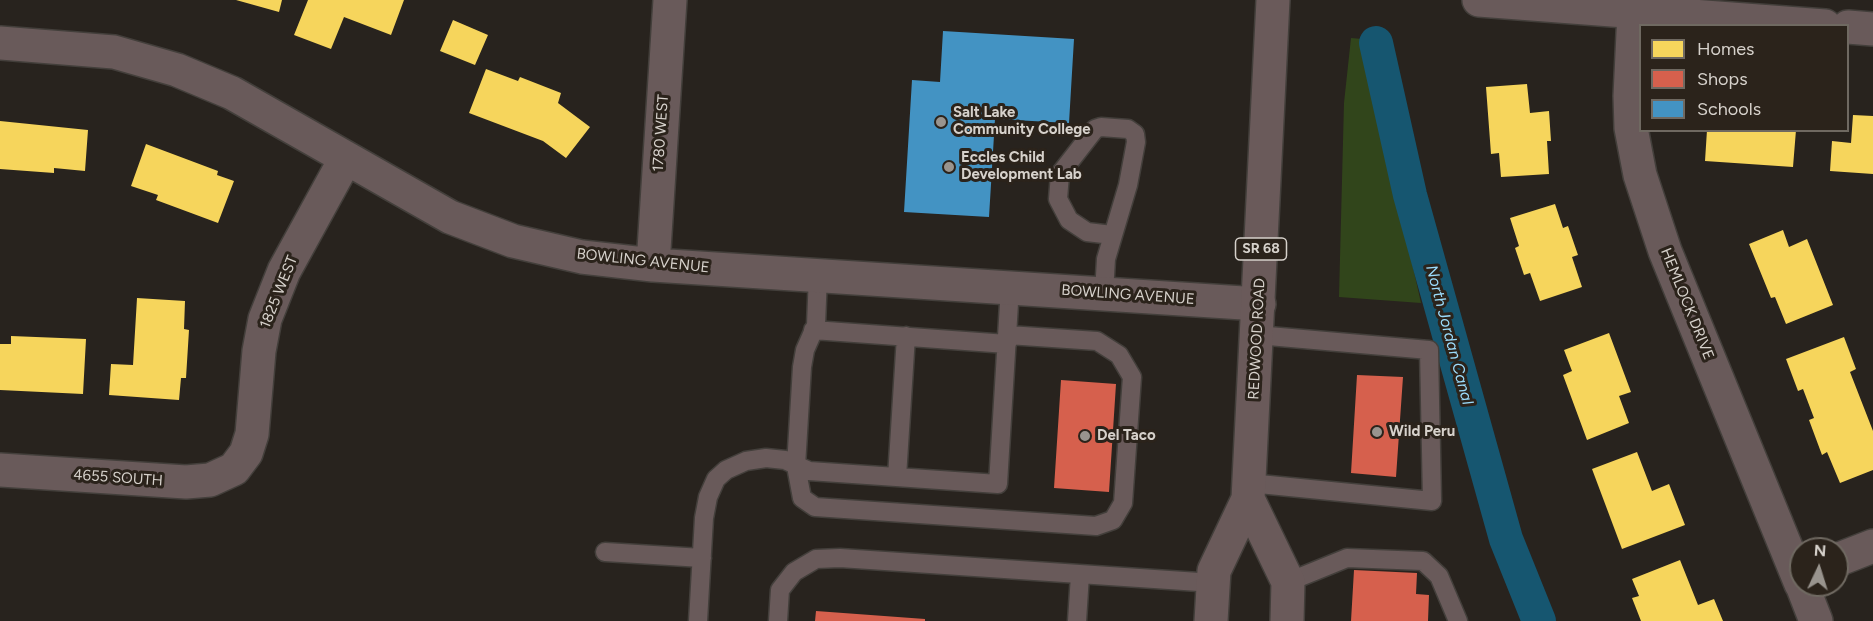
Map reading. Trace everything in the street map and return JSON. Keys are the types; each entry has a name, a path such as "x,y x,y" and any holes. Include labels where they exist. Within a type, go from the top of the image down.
{"main road":[{"name":"REDWOOD ROAD","path":"1211,621 1214,571 1248,491 1273,0"},
{"name":"REDWOOD ROAD","path":"1248,491 1288,582 1287,621"}],"street":[{"name":"1780 WEST","path":"652,265 670,0"},
{"path":"1479,0 1798,24"},
{"name":"HEMLOCK DRIVE","path":"1634,12 1630,107 1631,129 1640,175 1665,250 1789,552"},
{"path":"1849,27 1873,29"},
{"name":"BOWLING AVENUE","path":"0,43 114,52 177,70 232,93 450,217 513,241 582,257 652,265 1104,293 1258,320"},
{"name":"1825 WEST","path":"234,469 246,453 252,434 259,351 265,319 284,271 346,158"},
{"name":"4655 SOUTH","path":"0,470 186,482 210,480 234,469"},
{"path":"1849,555 1873,546"},
{"name":"HEMLOCK DRIVE","path":"1807,597 1816,621"}],"lane":[{"path":"1104,293 1106,260 1128,185 1137,142 1135,134 1128,129 1101,127 1095,129 1060,174 1058,199 1068,220 1087,232 1112,235"},
{"path":"813,330 1008,340 1097,341 1119,355 1132,377 1123,503 1113,520 1096,526 815,507 802,498 796,466 802,367 805,350 813,330 816,325 818,275"},
{"path":"698,621 704,518 708,497 716,479 726,470 746,461 766,458 785,460 810,471 998,483 1010,288"},
{"path":"1248,491 1432,501 1429,350 1258,320"},
{"path":"897,477 906,336"},
{"path":"605,552 702,558"},
{"path":"778,621 780,590 794,572 816,559 840,558 1214,584"},
{"path":"1288,582 1347,558 1423,561 1439,576 1458,621"},
{"path":"1077,621 1080,575"}],"green space":[{"path":"1351,38 1362,39 1421,303 1339,297 1344,103"}],"building: Homes":[{"path":"236,0 282,0 279,12"},
{"path":"308,0 404,0 391,35 344,17 331,49 294,35"},
{"path":"453,20 488,35 475,65 440,51"},
{"path":"486,69 518,81 520,77 561,93 558,103 590,127 566,158 543,141 469,113"},
{"path":"1527,84 1530,113 1549,111 1551,141 1547,141 1549,174 1501,177 1499,153 1491,154 1486,87"},
{"path":"1853,115 1873,116 1873,174 1830,171 1832,141 1851,143"},
{"path":"0,121 88,130 85,171 54,168 54,173 0,169"},
{"path":"1707,132 1796,132 1793,167 1705,161"},
{"path":"146,144 218,171 217,175 234,181 218,223 156,200 158,195 131,186"},
{"path":"1555,204 1563,228 1568,226 1578,255 1572,257 1582,287 1540,301 1530,273 1524,275 1515,248 1519,246 1510,218"},
{"path":"1783,230 1789,247 1807,239 1833,305 1786,324 1775,297 1771,298 1749,244"},
{"path":"137,298 185,301 184,329 189,330 186,378 181,378 179,400 109,395 111,364 133,365"},
{"path":"1609,333 1631,392 1619,396 1629,423 1587,440 1563,375 1572,371 1564,350"},
{"path":"11,336 86,339 83,394 0,390 0,344 11,344"},
{"path":"1844,337 1856,369 1850,372 1873,431 1873,470 1840,483 1827,452 1822,455 1809,420 1814,418 1803,389 1798,391 1786,359"},
{"path":"1637,452 1652,491 1669,484 1685,525 1622,549 1592,469"},
{"path":"1680,560 1698,605 1714,599 1723,621 1641,621 1632,598 1639,596 1632,579"}],"building: Shops":[{"path":"1357,375 1403,377 1396,477 1351,473"},
{"name":"Del Taco","path":"1061,380 1116,384 1109,492 1054,488"},
{"path":"1354,570 1417,573 1416,594 1429,595 1428,621 1351,621"},
{"path":"816,611 925,619 925,621 815,621"}],"building: Schools":[{"name":"Eccles Child Development Lab","path":"943,31 1074,39 1069,123 995,119 989,217 904,212 912,80 940,82"}],"waterway":[{"name":"North Jordan Canal","path":"1376,43 1410,195 1506,539 1539,621"}],"place":[{"name":"Salt Lake Community College","path":"941,122"},
{"name":"Eccles Child Development Lab","path":"949,167"},
{"name":"Wild Peru","path":"1377,432"},
{"name":"Del Taco","path":"1085,436"}]}
